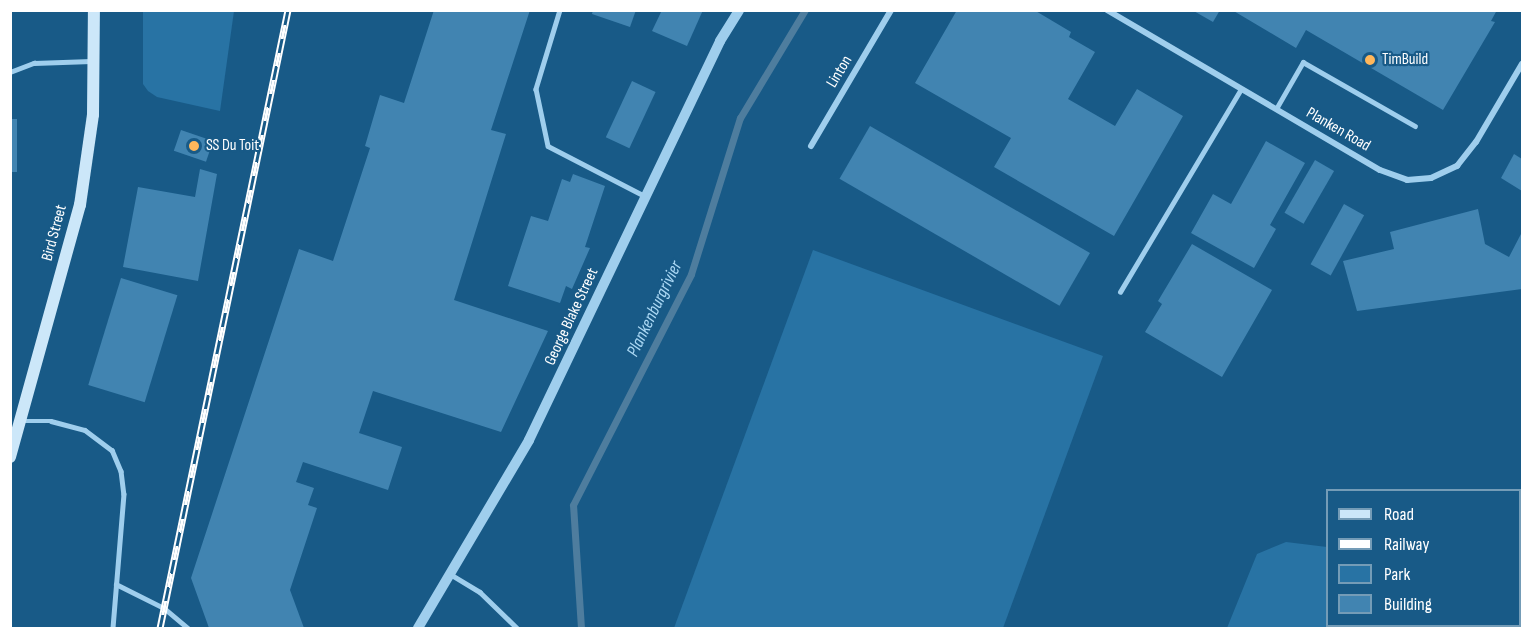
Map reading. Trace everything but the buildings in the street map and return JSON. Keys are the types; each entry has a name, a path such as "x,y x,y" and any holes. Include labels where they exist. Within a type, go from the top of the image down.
{"main road":[{"name":"Bird Street","path":"10,457 80,205 93,115 94,10"}],"street":[{"name":"George Blake Street","path":"418,628 529,440 720,41 739,10"},
{"name":"Linton","path":"811,146 891,10"},
{"name":"Planken Road","path":"1107,10 1120,14 1241,89 1380,170 1407,180 1431,178 1457,166 1476,142 1522,64"}],"lane":[{"path":"560,10 536,89 548,146 645,196"},
{"path":"10,72 34,63 94,61"},
{"path":"1276,109 1303,62 1415,126"},
{"path":"1120,292 1241,89"},
{"path":"20,422 51,421 84,430 111,450 121,471 124,494 113,628"},
{"path":"450,574 480,592 517,628"},
{"path":"116,584 165,608 188,628"}],"green space":[{"path":"143,11 234,11 220,111 157,97 148,91 143,84"},
{"path":"813,250 1103,356 1003,628 674,628"},
{"path":"1286,542 1326,547 1326,627 1416,627 1227,628 1257,554"}],"waterway":[{"name":"Plankenburgrivier","path":"581,628 573,505 691,274 740,118 805,10"}],"railway":[{"path":"160,628 288,10"}],"place":[{"name":"TimBuild","path":"1370,60"},
{"name":"SS Du Toit","path":"194,146"}]}
